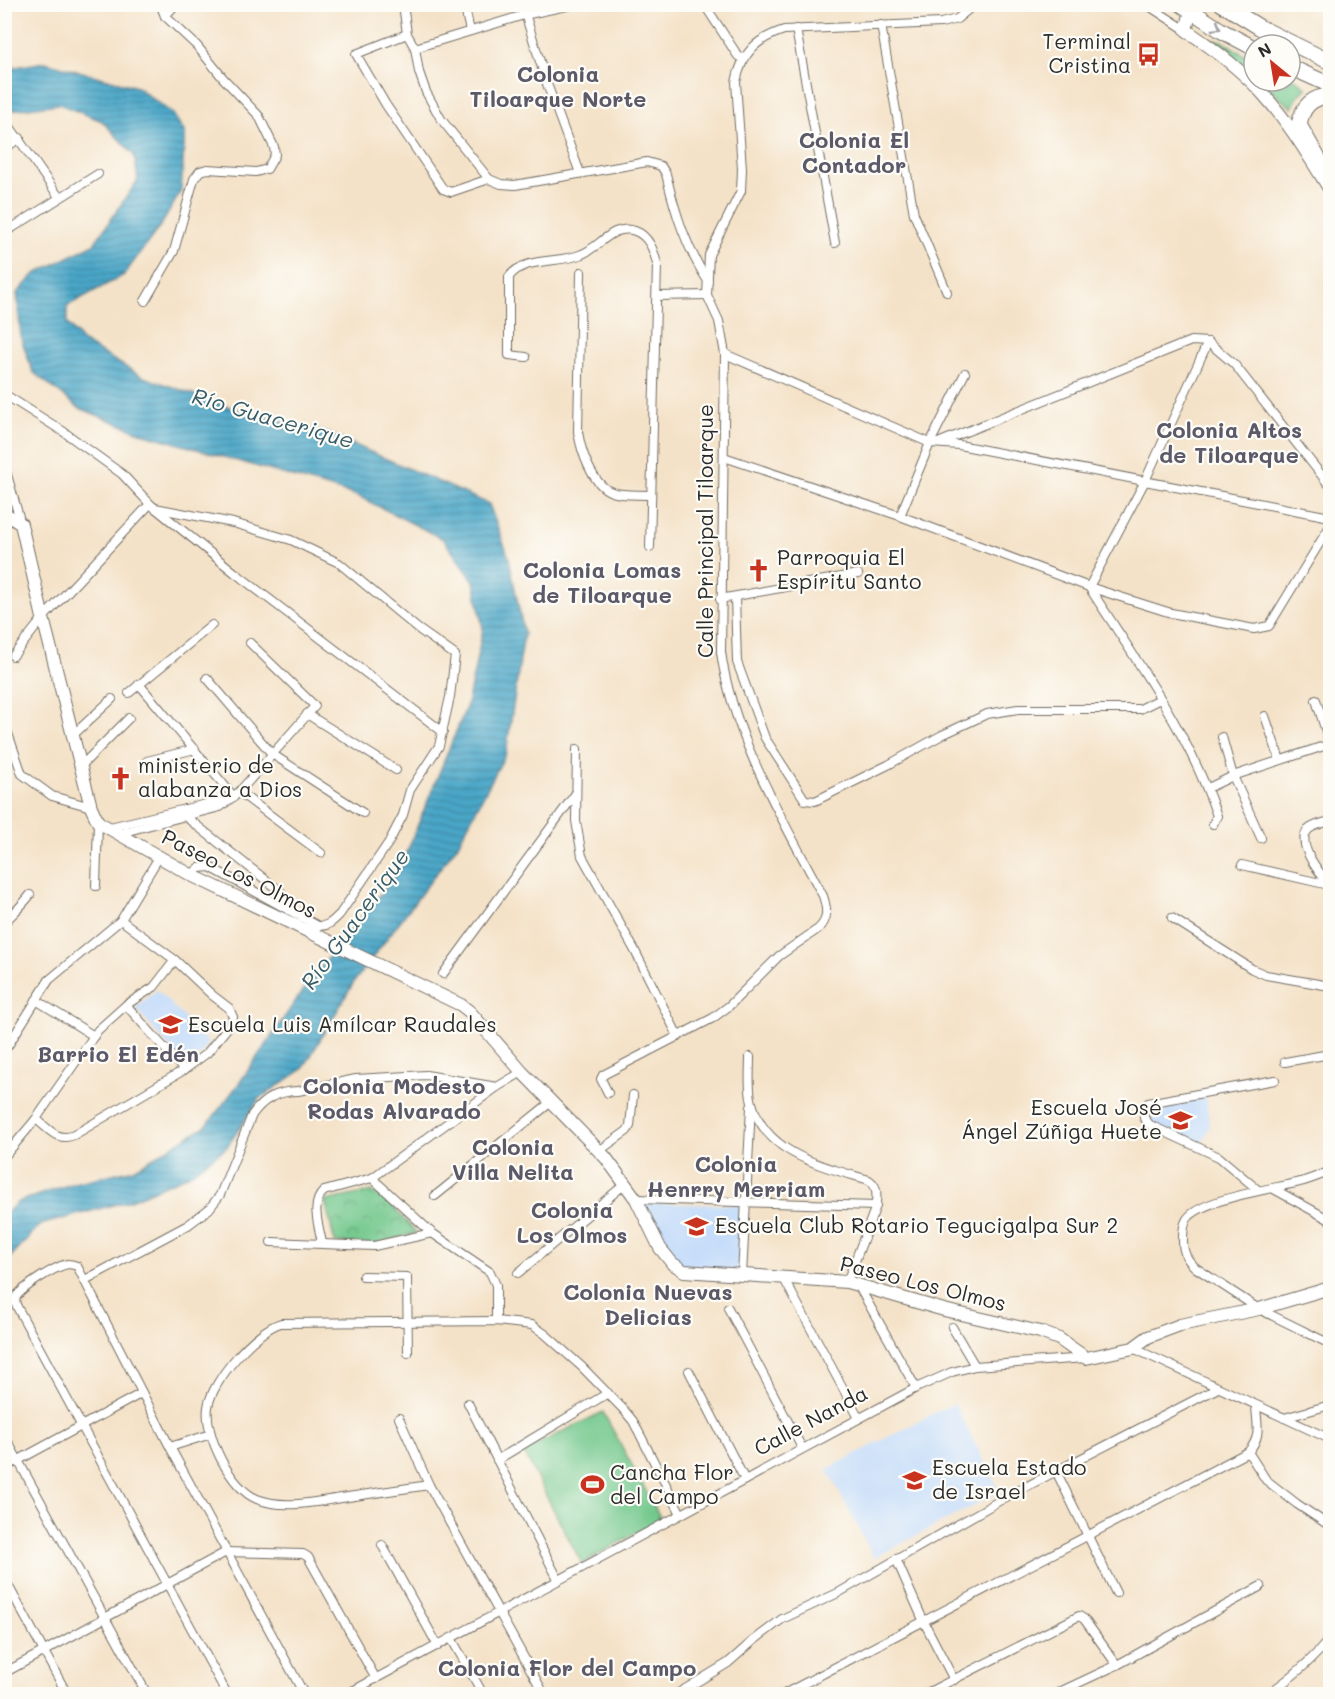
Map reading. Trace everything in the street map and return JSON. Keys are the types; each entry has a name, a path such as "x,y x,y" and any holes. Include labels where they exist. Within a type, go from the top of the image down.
{"highway":[{"path":"1222,4 1259,27 1330,62"},
{"path":"1186,8 1242,41"},
{"path":"1302,72 1330,85"},
{"path":"1330,96 1314,99 1305,106 1299,125 1330,178"}],"street":[{"path":"145,301 174,251 194,179 200,171 207,169 256,172 267,169 275,155 274,147 259,116 197,46 165,16 160,4"},
{"path":"165,16 176,4"},
{"path":"403,4 407,34 415,48 419,72 433,105 441,119 489,179 501,184 514,185 647,162 661,166 666,174 683,234 695,261 708,281"},
{"path":"464,4 470,31"},
{"path":"522,4 580,173"},
{"path":"415,48 524,15 576,4"},
{"path":"704,4 738,56 743,59"},
{"path":"657,296 707,295 709,255 741,191 742,169 736,82 743,59 752,47 769,35 796,29 949,22 964,14 975,4"},
{"path":"1146,4 1220,54 1265,96 1299,141 1330,190"},
{"path":"1186,8 1186,30"},
{"path":"881,25 914,214 948,292"},
{"path":"796,29 836,243"},
{"path":"407,34 356,54 386,105 443,189 451,192 489,179"},
{"path":"8,124 20,138 59,197"},
{"path":"4,149 20,138"},
{"path":"4,233 98,174"},
{"path":"526,357 509,355 509,277 517,268 526,264 552,262 582,254 621,229 634,230 643,235 653,249 657,264 650,547"},
{"path":"581,272 578,432 580,446 593,474 612,492 650,495"},
{"name":"Calle Principal Tiloarque","path":"608,1093 601,1079 603,1075 712,1018 729,1006 778,956 824,924 826,918 823,896 749,748 733,706 724,673 721,652 720,599 725,354 719,321 707,295"},
{"path":"932,443 1191,342 1208,342 1234,364 1330,486"},
{"path":"1089,587 1145,481 1208,342"},
{"path":"725,354 932,443 959,445 1330,517"},
{"path":"900,516 965,374"},
{"path":"4,394 64,432 122,474 152,506 234,572 443,732"},
{"path":"724,457 900,516 1089,587 1171,613 1254,629 1269,626 1330,526"},
{"path":"4,464 91,807"},
{"path":"13,656 43,618 152,506"},
{"path":"152,506 252,528 291,540 339,563 417,628 455,655 439,746 410,790 389,842 340,914 325,927 318,926 210,867 199,868 191,875"},
{"path":"4,513 21,524"},
{"path":"720,599 858,574"},
{"path":"1089,587 1160,699 1194,758 1208,788 1217,816 1213,824"},
{"path":"735,597 737,662 765,738 805,800 815,801 987,714 1018,709 1140,709 1160,699"},
{"path":"129,693 212,625"},
{"path":"4,722 22,774 52,796 91,807 118,827 185,813 219,801 224,803 236,795 315,706 250,644"},
{"path":"207,678 272,754 363,813"},
{"path":"139,684 236,795 321,852"},
{"path":"73,735 112,699"},
{"path":"1208,788 1233,776 1330,744 1316,699"},
{"path":"307,714 396,770"},
{"path":"1265,716 1280,760"},
{"path":"81,766 129,718"},
{"path":"1222,737 1233,776 1261,838"},
{"path":"577,749 576,821 582,856 634,949 678,1035"},
{"path":"147,761 195,750"},
{"path":"443,974 576,793"},
{"path":"185,813 281,892"},
{"path":"1330,821 1310,828 1306,832 1306,847 1309,857 1330,885"},
{"path":"96,886 118,827"},
{"name":"Paseo Los Olmos","path":"118,827 159,857 208,884 447,998 470,1012 522,1072 599,1151 636,1199 660,1248 675,1266 684,1271 853,1283 944,1310 1040,1332 1059,1339 1086,1358"},
{"path":"4,1052 49,980 121,920 159,857"},
{"path":"1242,865 1330,885"},
{"path":"5,921 14,910 20,909 30,895"},
{"path":"1172,918 1252,969 1266,975 1330,986"},
{"path":"36,1119 58,1138 66,1138 184,1070 207,1053 232,1022 231,1012 175,960 121,920"},
{"path":"4,1156 36,1119 94,1036 126,1005 154,987 175,960"},
{"path":"36,1000 94,1036"},
{"path":"126,1005 184,1070"},
{"path":"1285,1062 1330,1054"},
{"path":"742,1275 751,1102 750,1057"},
{"path":"322,1243 316,1205 318,1196 324,1191 372,1178 497,1087 522,1072"},
{"path":"85,1280 188,1226 209,1209 220,1195 252,1115 269,1097 289,1091 356,1079 426,1076 497,1087"},
{"path":"1258,1190 1219,1157 1150,1125 1144,1118 1143,1109 1148,1103 1275,1080"},
{"path":"599,1151 627,1131 630,1126 633,1095"},
{"path":"435,1196 551,1102"},
{"path":"751,1102 757,1118 768,1133 795,1154 838,1172 869,1180 875,1185 876,1206 853,1283 916,1388"},
{"path":"1330,1172 1304,1181 1258,1190 1203,1208 1188,1217 1183,1229 1183,1250 1188,1260 1196,1268 1259,1309 1330,1344"},
{"path":"372,1178 432,1233 490,1272 496,1285 496,1321"},
{"path":"518,1273 625,1184"},
{"path":"1271,1188 1330,1220"},
{"path":"636,1199 876,1206"},
{"path":"271,1242 374,1246 432,1233"},
{"path":"227,1695 20,1312 15,1298 19,1292 58,1268 69,1264 77,1266 170,1447 304,1695"},
{"path":"363,1276 407,1277 408,1353"},
{"path":"783,1277 859,1418"},
{"name":"Calle Nanda","path":"347,1695 802,1448 916,1388 952,1372 975,1366 1086,1358 1133,1348 1148,1337 1180,1325 1259,1309 1330,1288"},
{"path":"728,1308 802,1448"},
{"path":"429,1485 296,1504 260,1500 247,1494 235,1482 211,1434 208,1410 216,1387 231,1365 271,1326 281,1323 496,1321 532,1325 575,1360 633,1421 681,1514"},
{"path":"952,1327 975,1366"},
{"path":"1133,1348 1330,1439"},
{"path":"689,1371 745,1480"},
{"path":"677,1695 728,1663 783,1619 838,1593 1056,1471 1218,1388"},
{"path":"4,1468 142,1393"},
{"path":"497,1460 608,1393"},
{"path":"468,1403 558,1579"},
{"path":"1283,1418 1330,1405"},
{"path":"784,1695 923,1620 1248,1452 1258,1435 1256,1406"},
{"path":"399,1418 429,1485 544,1695"},
{"path":"170,1447 211,1434"},
{"path":"4,1435 147,1695"},
{"path":"1248,1452 1266,1480 1330,1526"},
{"path":"1056,1471 1116,1593"},
{"path":"382,1545 438,1646"},
{"path":"4,1673 226,1552 303,1554 308,1557 376,1679"},
{"path":"896,1559 923,1620 954,1680"},
{"path":"4,1578 67,1695"},
{"path":"1055,1695 1117,1665 1261,1586"},
{"path":"925,1695 1078,1616 1084,1619 1117,1665"},
{"path":"451,1638 483,1695"},
{"path":"1268,1695 1294,1676 1330,1638"}],"shaded area":[{"name":"Escuela Luis Amílcar Raudales","path":"157,990 208,1042 204,1051 186,1067 135,1008"},
{"name":"Escuela José Ángel Zúñiga Huete","path":"1206,1097 1210,1127 1200,1146 1153,1123 1147,1114 1147,1110 1152,1105"},
{"name":"Escuela Club Rotario Tegucigalpa Sur 2","path":"642,1203 742,1205 738,1272 684,1267 664,1247"},
{"name":"Escuela Estado de Israel","path":"954,1403 1000,1492 874,1558 827,1469"}],"green space":[{"path":"1212,39 1222,41 1242,54 1242,66"},
{"path":"1274,93 1301,93 1292,108"},
{"path":"372,1191 392,1206 417,1233 376,1244 335,1243 325,1201"},
{"name":"Cancha Flor del Campo","path":"603,1412 661,1519 582,1564 523,1451"}],"water":[{"path":"45,62 137,87 173,114 185,133 181,191 163,222 124,275 67,306 67,323 83,342 141,376 232,408 330,434 489,504 509,558 524,634 506,753 457,846 354,982 303,1069 259,1099 227,1147 188,1175 128,1201 40,1225 5,1263 5,1214 18,1202 74,1183 134,1169 207,1125 240,1082 310,980 399,871 467,705 483,629 474,581 443,539 358,496 145,434 79,408 33,372 21,338 17,293 35,274 94,244 138,180 134,155 102,121 59,104 5,111 5,69"}],"place":[{"name":"Terminal Cristina","path":"1149,54"},
{"name":"Parroquia El Espíritu Santo","path":"759,570"},
{"name":"ministerio de alabanza a Dios","path":"120,778"},
{"name":"Escuela Luis Amílcar Raudales","path":"170,1025"},
{"name":"Escuela José Ángel Zúñiga Huete","path":"1180,1120"},
{"name":"Escuela Club Rotario Tegucigalpa Sur 2","path":"697,1226"},
{"name":"Escuela Estado de Israel","path":"914,1480"},
{"name":"Cancha Flor del Campo","path":"592,1485"}],"district":[{"name":"Colonia Tiloarque Norte","path":"558,86"},
{"name":"Colonia El Contador","path":"854,152"},
{"name":"Colonia Altos de Tiloarque","path":"1229,443"},
{"name":"Colonia Lomas de Tiloarque","path":"602,582"},
{"name":"Barrio El Edén","path":"118,1054"},
{"name":"Colonia Modesto Rodas Alvarado","path":"394,1098"},
{"name":"Colonia Villa Nelita","path":"513,1160"},
{"name":"Colonia Henrry Merriam","path":"736,1176"},
{"name":"Colonia Los Olmos","path":"572,1222"},
{"name":"Colonia Nuevas Delicias","path":"648,1304"},
{"name":"Colonia Flor del Campo","path":"567,1668"}],"water label":[{"name":"Río Guacerique","path":"273,418"},
{"name":"Río Guacerique","path":"355,919"}]}
